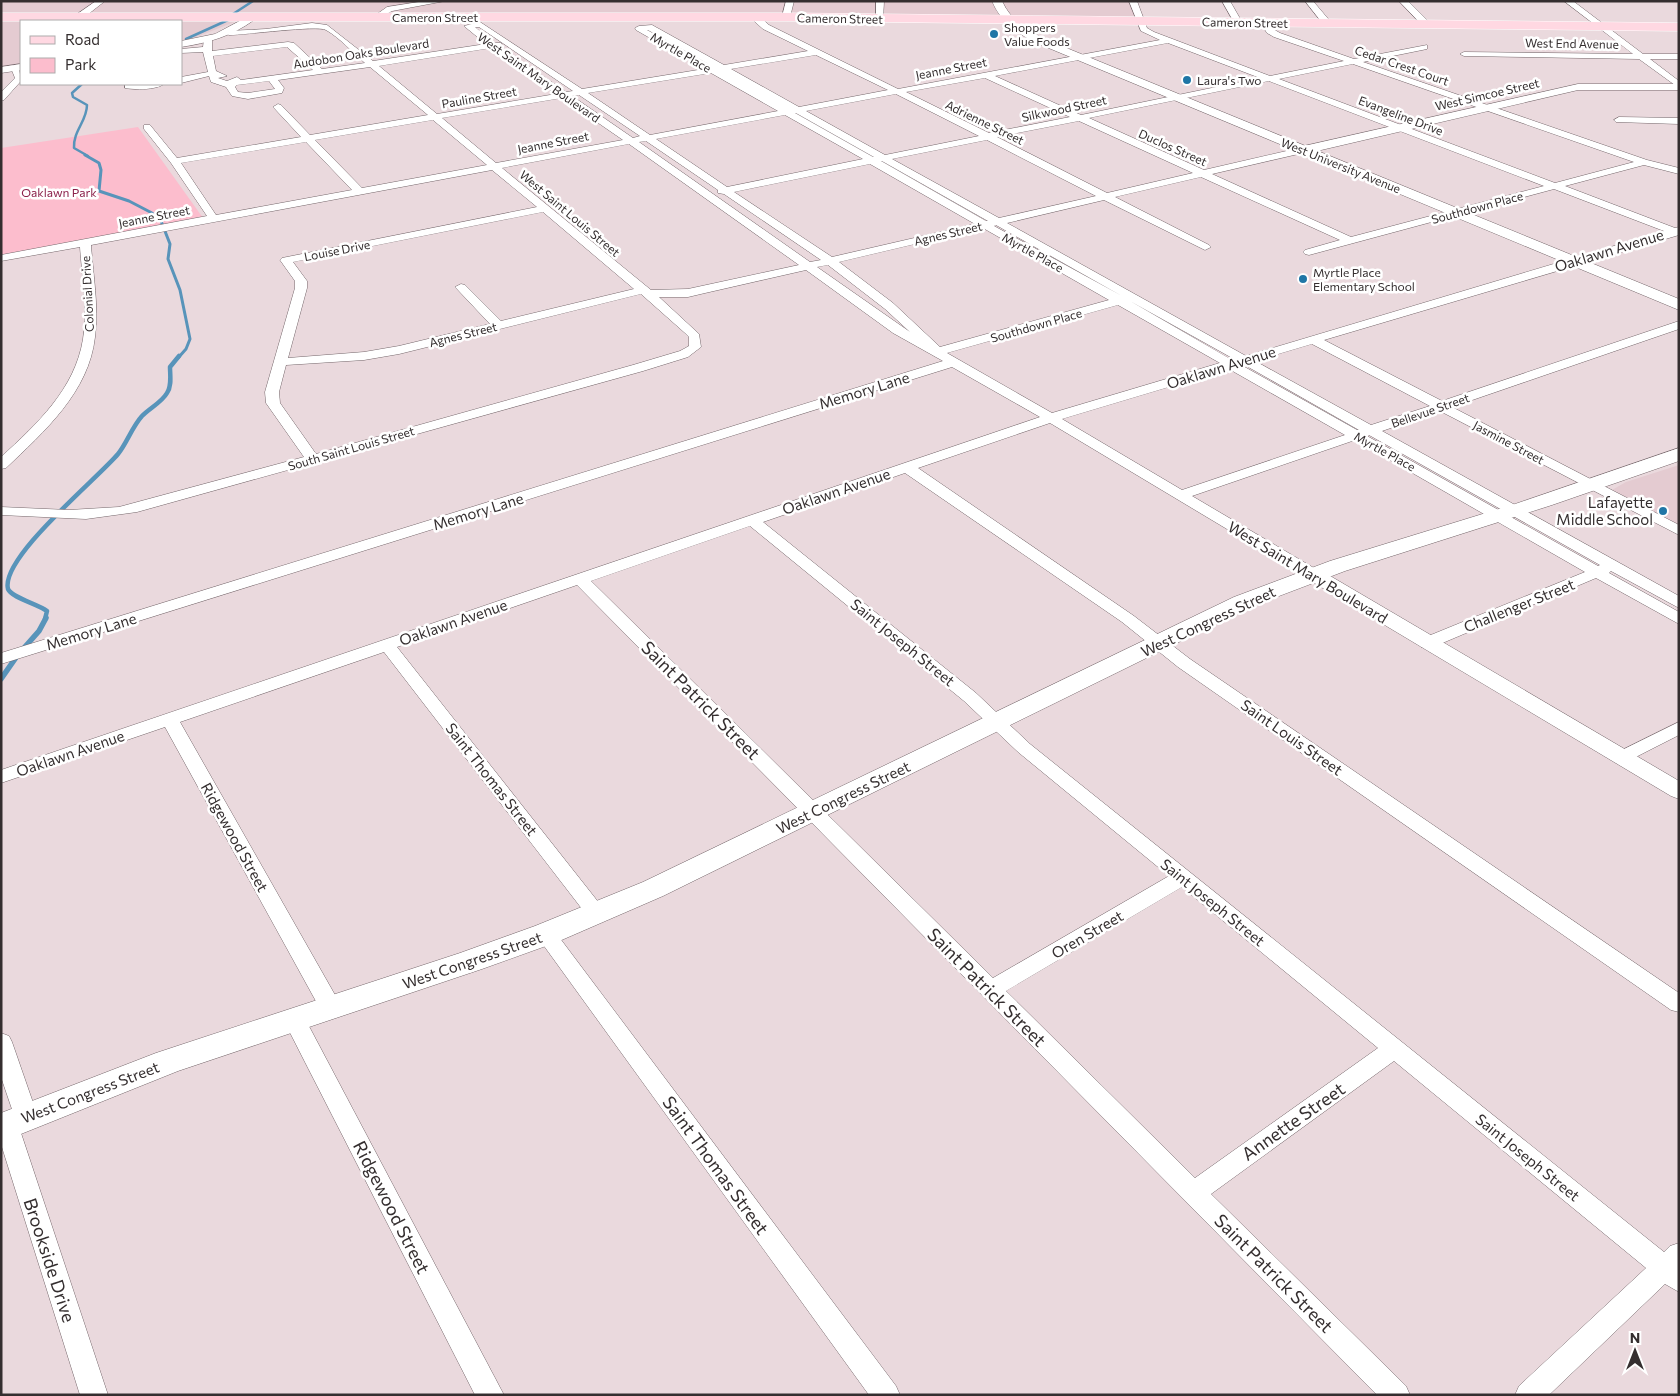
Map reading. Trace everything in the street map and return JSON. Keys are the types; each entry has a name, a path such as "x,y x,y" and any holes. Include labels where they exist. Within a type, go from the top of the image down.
{"main road":[{"path":"997,1 1006,19"},
{"name":"Cameron Street","path":"1,17 251,18 330,22 377,17 786,17 1679,28"},
{"name":"West University Avenue","path":"1006,19 1036,39 1679,305"},
{"name":"West Congress Street","path":"11,1123 168,1062 546,934 653,889 1242,602 1313,574 1506,514 1679,454"}],"street":[{"path":"79,17 100,1"},
{"path":"377,17 390,9 441,1"},
{"path":"786,17 790,1"},
{"path":"880,1 880,18"},
{"name":"Evangeline Drive","path":"1133,1 1147,32 1168,41 1677,231"},
{"path":"1226,1 1238,22"},
{"path":"1309,1 1327,23"},
{"path":"1403,1 1426,24"},
{"path":"1568,1 1679,86"},
{"name":"Adrienne Street","path":"758,17 758,21 766,27 989,137 1205,247"},
{"path":"182,44 208,47 251,18"},
{"path":"229,32 266,31 330,22"},
{"name":"West Saint Louis Street","path":"330,22 372,64 689,330 695,337 695,347"},
{"name":"Cedar Crest Court","path":"1264,22 1272,33 1644,162 1679,171"},
{"name":"West Saint Mary Boulevard","path":"938,352 889,306 830,261 480,24 468,26 493,46 708,194 897,330 1052,418 1427,643 1679,791"},
{"name":"Myrtle Place","path":"718,69 649,27 640,27 1134,297 1356,435 1506,514 1612,566 1679,604"},
{"name":"Jeanne Street","path":"1,258 1168,41"},
{"name":"Audobon Oaks Boulevard","path":"235,82 320,72 509,43"},
{"path":"182,51 208,47 288,44 320,72"},
{"path":"208,47 214,80 216,82 235,82"},
{"name":"Silkwood Street","path":"708,194 1424,47"},
{"name":"Pauline Street","path":"175,161 817,52"},
{"name":"West End Avenue","path":"1464,54 1679,56"},
{"path":"1,70 18,67 20,78 1,98"},
{"path":"182,80 212,73"},
{"name":"Duclos Street","path":"986,75 1350,241"},
{"path":"235,82 230,88 235,94 253,96 279,91 280,88 271,78"},
{"path":"128,85 132,88 153,85"},
{"name":"West Simcoe Street","path":"1304,150 1578,87 1679,86"},
{"path":"278,107 360,192"},
{"path":"1619,120 1679,121"},
{"path":"147,127 175,161 214,219"},
{"name":"Agnes Street","path":"280,362 376,354 646,292 688,293 705,290 1304,150"},
{"name":"Myrtle Place","path":"879,159 985,225 1119,301 1370,430 1597,573 1679,619"},
{"name":"Southdown Place","path":"1310,252 1644,162"},
{"name":"Louise Drive","path":"313,459 273,403 272,392 301,288 301,282 286,260 544,209"},
{"name":"Oaklawn Avenue","path":"1,778 579,578 1052,418 1677,231"},
{"name":"Colonial Drive","path":"1,465 38,430 62,402 72,387 85,360 90,325 84,243"},
{"path":"461,287 498,325"},
{"name":"Southdown Place","path":"938,352 1134,297"},
{"name":"Bellevue Street","path":"1181,495 1679,325"},
{"name":"Jasmine Street","path":"1312,339 1679,531"},
{"name":"South Saint Louis Street","path":"1,511 72,516 113,514 678,357 695,347"},
{"name":"Memory Lane","path":"1,659 954,362"},
{"name":"Saint Louis Street","path":"906,467 1128,619 1184,663 1679,1004"},
{"name":"Saint Joseph Street","path":"752,520 970,697 1024,748 1394,1049 1674,1267"},
{"name":"Challenger Street","path":"1427,643 1612,566"},
{"name":"Saint Patrick Street","path":"579,578 1396,1395"},
{"name":"Saint Thomas Street","path":"387,645 596,913"},
{"name":"Ridgewood Street","path":"169,719 330,1008"},
{"path":"1622,756 1679,728"},
{"name":"Oren Street","path":"990,990 1183,877"},
{"name":"Saint Thomas Street","path":"546,934 886,1395"},
{"name":"Ridgewood Street","path":"294,1019 490,1395"},
{"name":"Brookside Drive","path":"1,1042 11,1123 94,1395"},
{"name":"Annette Street","path":"1193,1193 1394,1049"},
{"path":"1529,1395 1674,1267"}],"shaded area":[{"path":"1,1 1136,1 1145,19 252,15 189,40 182,41 182,20 20,20 20,64 1,67"},
{"name":"Lafayette Middle School","path":"1679,465 1679,527 1612,490 1626,482"}],"green space":[{"name":"Oaklawn Park","path":"138,127 203,218 1,255 1,148"}],"waterway":[{"path":"233,14 253,1"},
{"path":"186,39 228,20"},
{"path":"81,85 72,93 73,97 87,105 85,116 74,142 74,148 88,156"},
{"path":"85,155 99,163 101,170 99,191 129,201 152,213 161,221 170,244 168,259 180,290 190,339 186,349 178,358"},
{"path":"45,619 47,611 10,592 8,589 10,575 19,558 34,539 118,454 138,420 165,396 170,387 170,367 179,356"},
{"path":"24,648 39,631 46,618"},
{"path":"1,679 17,656"}],"place":[{"name":"Shoppers Value Foods","path":"994,34"},
{"name":"Laura's Two","path":"1187,80"},
{"name":"Myrtle Place Elementary School","path":"1303,279"},
{"name":"Lafayette Middle School","path":"1663,511"}]}
